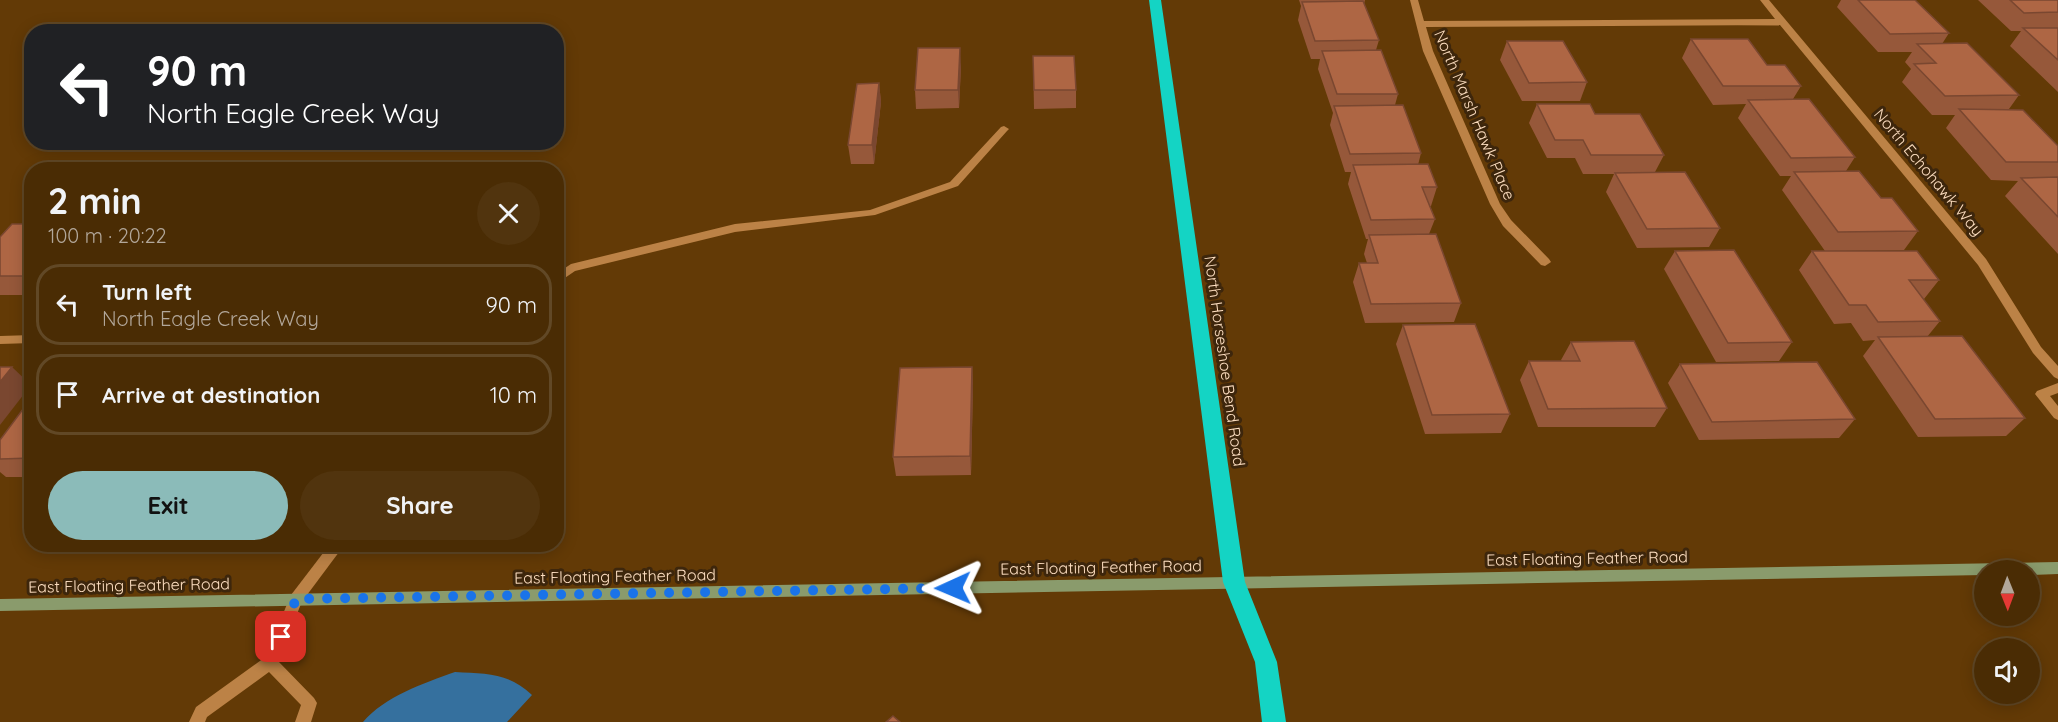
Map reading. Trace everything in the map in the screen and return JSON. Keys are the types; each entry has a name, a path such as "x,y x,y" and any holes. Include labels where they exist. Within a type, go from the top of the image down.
{"highway":[{"name":"North Horseshoe Bend Road","path":"1155,0 1234,582 1266,662 1274,722"}],"street":[{"name":"North Marsh Hawk Place","path":"1414,0 1428,51 1495,204 1508,223 1545,262"},
{"name":"North Echohawk Way","path":"1764,0 1982,262 2037,350 2058,374"},
{"path":"1420,24 1782,22"},
{"path":"564,274 571,268 735,228 871,213 954,184 1004,129"},
{"path":"0,340 24,339"},
{"path":"2058,388 2041,394 2058,415"},
{"path":"197,722 201,712 270,663 296,599 332,552"},
{"name":"East Floating Feather Road","path":"0,605 2058,568"},
{"path":"270,663 309,703 303,722"}],"water":[{"path":"455,672 487,674 505,678 523,687 532,695 507,722 363,722 393,698"}],"building":[{"path":"1858,0 1915,0 1949,33 1890,34"},
{"path":"2010,0 2058,0 2058,12 2024,13"},
{"path":"1363,1 1379,40 1315,41 1302,2"},
{"path":"2023,28 2058,28 2058,60"},
{"path":"1691,39 1748,39 1767,65 1785,65 1801,86 1723,86"},
{"path":"1507,41 1563,41 1587,82 1529,83"},
{"path":"1967,43 2019,95 1945,96 1914,64 1936,63 1917,44"},
{"path":"918,48 960,48 958,90 915,90"},
{"path":"1381,50 1398,94 1337,94 1322,51"},
{"path":"1033,56 1074,56 1076,90 1034,90"},
{"path":"879,83 872,145 848,145 857,84"},
{"path":"1809,99 1855,157 1791,158 1748,100"},
{"path":"1537,104 1590,104 1595,114 1640,114 1664,155 1591,155 1583,140 1555,140"},
{"path":"1403,105 1421,153 1350,154 1334,106"},
{"path":"1959,109 2023,110 2058,146 2058,162 2006,162"},
{"path":"1428,164 1437,187 1422,187 1435,219 1371,220 1353,165"},
{"path":"1859,171 1881,198 1892,198 1918,231 1838,232 1794,172"},
{"path":"1685,172 1720,228 1647,229 1615,173"},
{"path":"2058,177 2058,217 2021,178"},
{"path":"12,224 24,224 24,276 0,276 0,237"},
{"path":"1436,234 1461,303 1371,304 1359,263 1378,263 1369,235"},
{"path":"1734,250 1792,342 1728,343 1675,251"},
{"path":"1812,251 1917,251 1939,280 1909,280 1940,321 1878,322 1866,305 1849,305"},
{"path":"1475,324 1510,414 1432,415 1403,325"},
{"path":"1962,336 2025,418 1935,419 1878,337"},
{"path":"1634,341 1667,408 1548,409 1529,361 1580,361 1571,342"},
{"path":"1817,362 1855,419 1712,422 1680,364"},
{"path":"0,367 12,367 0,382"},
{"path":"972,367 970,456 893,457 900,368"},
{"path":"24,408 24,458 0,459 0,440"},
{"path":"893,716 900,722 886,722"}],"route":[{"path":"281,637 296,599 953,588"}]}
